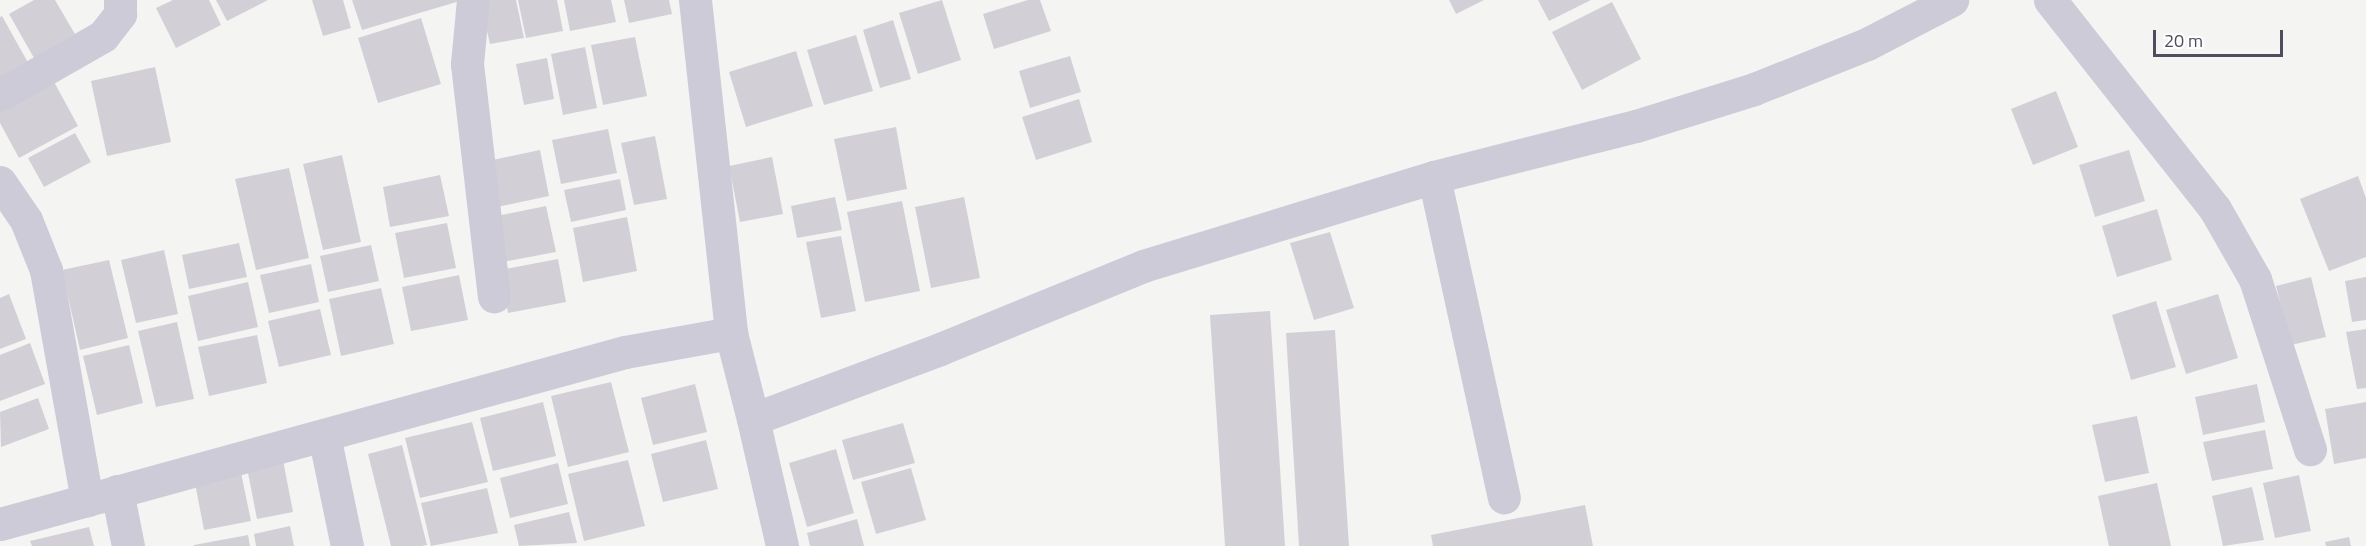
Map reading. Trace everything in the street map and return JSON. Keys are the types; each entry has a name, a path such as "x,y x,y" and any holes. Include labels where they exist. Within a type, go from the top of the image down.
{"street":[{"path":"0,95 103,36 120,14 120,0"},
{"path":"473,0 467,64 494,296"},
{"path":"694,0 731,333 782,546"},
{"path":"753,418 940,349 1143,266 1434,177 1636,126 1754,89 1867,44 1952,0"},
{"path":"2050,0 2215,209 2255,279 2310,449"},
{"path":"1434,177 1504,497"},
{"path":"0,182 26,220 46,270 102,496 128,546"},
{"path":"0,524 625,352 731,333"},
{"path":"324,435 347,546"}],"building":[{"path":"34,0 55,0 75,34 34,58 9,14"},
{"path":"173,0 209,0 221,25 176,48 156,8"},
{"path":"216,0 268,0 227,21"},
{"path":"312,0 343,0 351,28 323,36"},
{"path":"352,0 460,0 460,1 362,30"},
{"path":"480,0 516,0 524,38 490,44"},
{"path":"518,0 557,0 563,31 526,38"},
{"path":"564,0 611,0 616,22 570,31"},
{"path":"624,0 669,0 672,14 629,23"},
{"path":"942,0 961,60 918,74 899,13"},
{"path":"1028,0 1040,0 1051,31 994,49 983,14"},
{"path":"1449,0 1484,0 1456,14"},
{"path":"1538,0 1591,0 1549,21"},
{"path":"1612,2 1641,59 1582,90 1552,32"},
{"path":"2,16 31,68 0,85 0,17"},
{"path":"421,18 441,84 378,103 358,38"},
{"path":"893,20 911,79 880,88 863,30"},
{"path":"856,35 873,91 824,105 807,50"},
{"path":"635,37 647,96 603,105 591,45"},
{"path":"585,47 597,108 563,115 551,54"},
{"path":"796,51 813,106 746,127 729,72"},
{"path":"1070,56 1081,92 1030,108 1019,71"},
{"path":"547,58 554,99 524,105 516,64"},
{"path":"155,67 171,142 107,156 91,81"},
{"path":"52,78 78,126 19,158 0,123 0,105"},
{"path":"2056,91 2078,147 2033,165 2011,109"},
{"path":"1079,99 1092,142 1036,160 1022,117"},
{"path":"896,127 907,189 847,201 834,139"},
{"path":"608,129 617,173 561,184 552,140"},
{"path":"75,133 91,162 44,187 28,158"},
{"path":"655,136 667,199 634,205 621,143"},
{"path":"540,150 549,196 497,207 488,161"},
{"path":"2129,150 2145,201 2095,217 2079,165"},
{"path":"342,155 361,242 323,250 303,164"},
{"path":"772,157 783,214 740,222 729,166"},
{"path":"289,168 309,258 256,270 235,179"},
{"path":"440,175 449,216 390,227 383,187"},
{"path":"2358,176 2366,198 2366,257 2329,271 2300,199"},
{"path":"620,179 626,210 571,222 564,190"},
{"path":"835,197 842,230 797,238 791,206"},
{"path":"964,197 980,278 931,288 915,207"},
{"path":"902,201 920,291 865,302 847,212"},
{"path":"546,206 556,252 497,263 487,218"},
{"path":"2157,209 2172,260 2117,277 2102,226"},
{"path":"627,217 637,271 583,282 573,228"},
{"path":"447,223 456,268 404,278 395,233"},
{"path":"1330,232 1354,308 1314,320 1290,243"},
{"path":"841,236 856,311 821,318 806,242"},
{"path":"239,243 247,277 189,289 182,255"},
{"path":"371,245 379,281 328,292 320,256"},
{"path":"164,250 178,314 136,323 121,260"},
{"path":"558,259 566,302 508,313 500,270"},
{"path":"109,260 128,338 80,350 62,270"},
{"path":"311,264 319,302 269,313 260,275"},
{"path":"459,275 468,320 411,331 402,287"},
{"path":"2311,277 2326,337 2291,345 2276,286"},
{"path":"2366,277 2366,320 2352,322 2345,281"},
{"path":"248,282 258,327 198,341 188,296"},
{"path":"381,288 394,344 341,356 329,299"},
{"path":"9,294 26,339 0,349 0,298"},
{"path":"2218,294 2238,358 2186,374 2166,310"},
{"path":"2156,301 2176,367 2131,380 2112,315"},
{"path":"320,309 331,355 279,367 268,321"},
{"path":"1270,311 1285,546 1225,546 1210,315"},
{"path":"177,322 194,399 156,407 138,331"},
{"path":"2366,329 2366,388 2357,389 2346,332"},
{"path":"1335,330 1349,546 1299,546 1286,333"},
{"path":"257,335 267,383 209,396 198,347"},
{"path":"30,343 45,384 0,401 0,355"},
{"path":"129,345 143,403 97,415 83,356"},
{"path":"611,382 629,452 568,467 551,396"},
{"path":"695,384 707,432 653,445 641,398"},
{"path":"2257,384 2265,422 2203,435 2195,397"},
{"path":"38,398 49,429 1,447 0,412"},
{"path":"543,402 556,456 493,471 480,418"},
{"path":"2366,402 2366,458 2334,464 2325,409"},
{"path":"2137,416 2149,473 2105,482 2092,425"},
{"path":"472,422 488,482 420,498 405,438"},
{"path":"903,423 915,463 853,480 842,440"},
{"path":"2265,430 2273,469 2212,481 2203,442"},
{"path":"706,440 718,489 663,502 651,454"},
{"path":"402,445 427,545 391,546 368,454"},
{"path":"836,449 854,513 807,527 789,463"},
{"path":"283,460 293,512 257,519 247,468"},
{"path":"628,460 645,526 584,541 568,474"},
{"path":"558,463 568,504 510,518 500,478"},
{"path":"240,468 251,521 204,530 194,478"},
{"path":"911,468 926,520 876,534 861,482"},
{"path":"2299,475 2311,531 2275,538 2263,483"},
{"path":"2157,483 2171,546 2109,546 2098,496"},
{"path":"2252,487 2264,540 2223,546 2212,496"},
{"path":"487,488 498,533 431,546 421,503"},
{"path":"1585,505 1593,546 1433,546 1431,535"},
{"path":"569,512 577,543 519,546 514,525"},
{"path":"857,519 864,546 810,546 807,533"},
{"path":"290,526 294,546 256,546 254,534"},
{"path":"89,527 94,546 32,546 30,541"},
{"path":"248,535 250,546 194,546 194,545"},
{"path":"2349,537 2351,546 2326,546 2325,542"}]}
